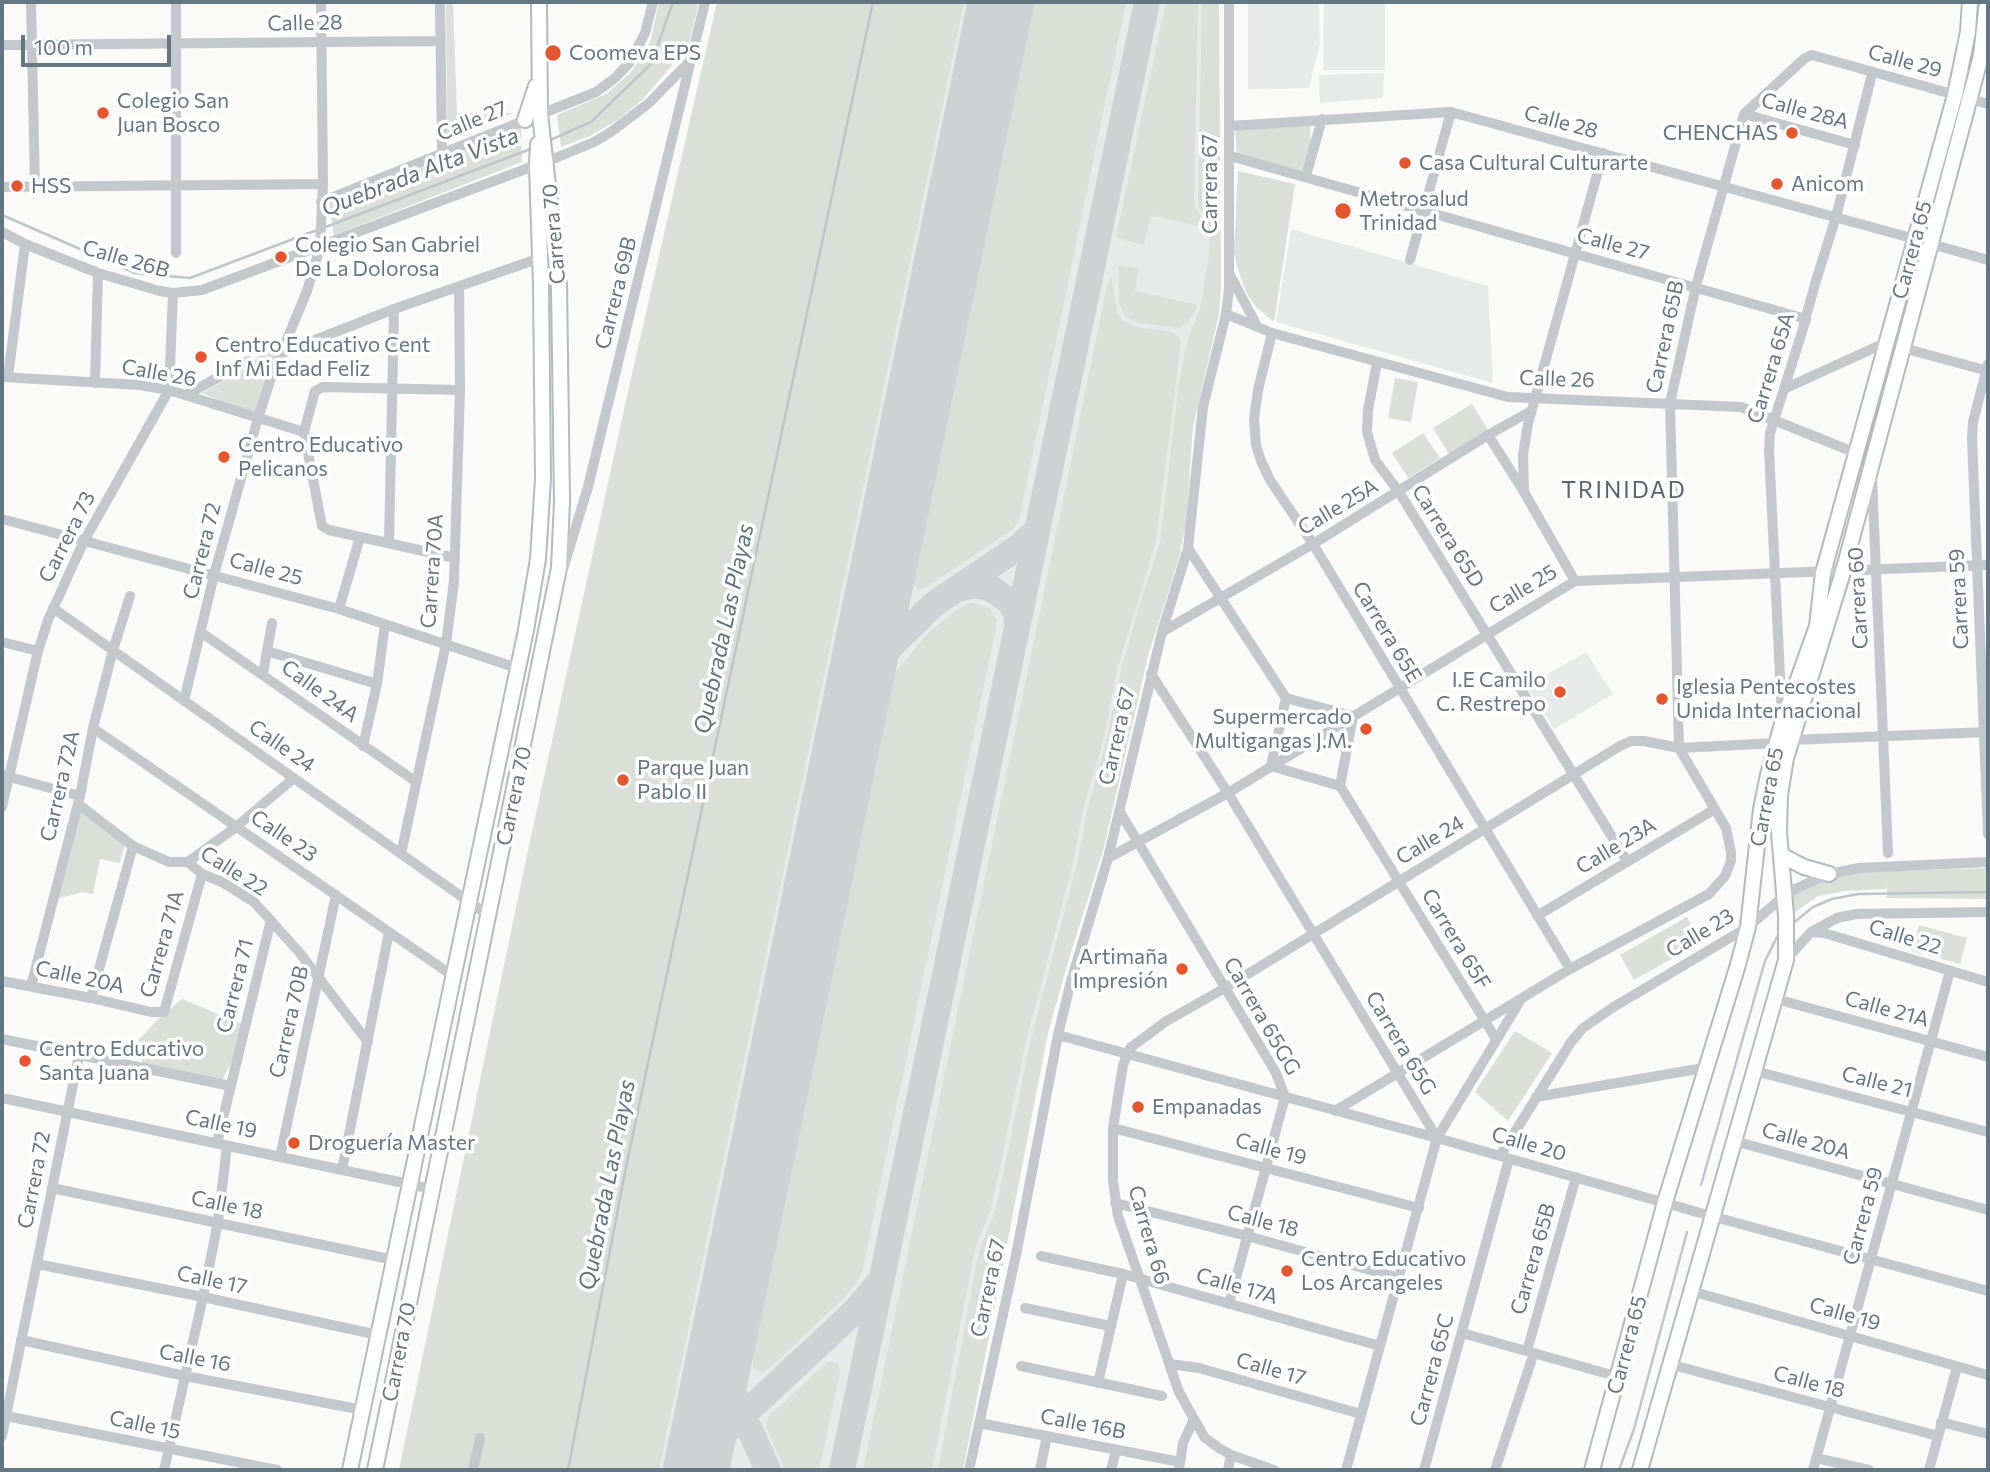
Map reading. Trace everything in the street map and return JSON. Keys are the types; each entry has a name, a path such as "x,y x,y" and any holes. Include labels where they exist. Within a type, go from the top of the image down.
{"main road":[{"name":"Carrera 70","path":"350,1470 538,559 542,502 539,2"},
{"name":"Carrera 65","path":"1640,1470 1786,960 1781,855 1780,795 1784,741 1782,724 1817,626 1823,573 1955,95 1968,32 1970,2"},
{"name":"Carrera 65","path":"1592,1470 1665,1202 1709,1067 1748,927 1761,809 1843,572 1981,56 1987,2"},
{"path":"524,120 540,74"},
{"name":"Carrera 70","path":"375,1470 556,590 562,502 559,284 541,151"},
{"path":"1781,855 1804,867 1829,874"}],"street":[{"path":"32,2 35,188"},
{"path":"176,2 176,253"},
{"name":"Carrera 72","path":"184,701 214,575 258,418 307,291 320,243 323,184 321,2"},
{"path":"440,2 442,154"},
{"name":"Calle 27","path":"321,202 596,92 630,62 645,33 653,2"},
{"name":"Carrera 69B","path":"556,590 591,474 705,2"},
{"name":"Carrera 67","path":"969,1470 1012,1272 1058,1035 1108,858 1162,632 1188,548 1203,407 1226,314 1230,275 1229,2"},
{"name":"Calle 28","path":"2,45 440,41"},
{"name":"Calle 29","path":"1744,114 1805,58 1812,55 1872,74 1988,104"},
{"name":"Calle 26B","path":"2,232 98,274 173,293 202,290 541,151 611,132 649,103 692,59"},
{"name":"Carrera 65A","path":"1782,724 1770,433 1836,217 1872,74"},
{"path":"1410,260 1451,112"},
{"name":"Calle 28","path":"1230,126 1451,112 1915,240"},
{"name":"Calle 28A","path":"1744,114 1855,145"},
{"name":"Carrera 65B","path":"1679,748 1670,402 1696,286 1744,114"},
{"path":"1306,176 1322,119"},
{"path":"1524,492 1523,455 1531,411 1603,153"},
{"name":"Calle 27","path":"1230,156 1806,319"},
{"path":"2,187 323,184"},
{"path":"5,377 25,244"},
{"path":"1931,244 1988,260"},
{"path":"282,352 540,258"},
{"path":"94,383 98,274"},
{"path":"1230,275 1257,326"},
{"name":"Carrera 70A","path":"401,854 446,644 455,558 460,390 459,286"},
{"name":"Carrera 73","path":"2,807 6,776 38,651 53,608 84,541 169,390 173,293"},
{"path":"389,543 394,309"},
{"name":"Calle 26","path":"1226,314 1272,333 1508,397 1734,406 1774,419 1856,453"},
{"name":"Carrera 65E","path":"1272,333 1254,419 1256,445 1270,480 1313,544 1570,969"},
{"path":"1784,389 1886,342"},
{"path":"1903,348 1988,369"},
{"path":"186,395 248,361"},
{"name":"Carrera 65D","path":"1377,363 1368,410 1367,432 1375,460 1399,492 1627,861"},
{"name":"Carrera 59","path":"1988,369 1972,429 1982,566 1988,834"},
{"name":"Calle 26","path":"5,377 140,385 169,390 304,432"},
{"path":"455,558 329,530 322,526 304,432 315,391 332,387 460,390"},
{"name":"Calle 25A","path":"1162,632 1531,411"},
{"path":"1488,435 1575,581"},
{"name":"Carrera 60","path":"1871,466 1888,853"},
{"name":"Calle 25","path":"2,519 339,609 517,668"},
{"path":"339,609 360,537"},
{"path":"1188,548 1286,698 1353,716 1340,786 1271,766 1286,698"},
{"name":"Calle 25","path":"1108,858 1228,793 1575,581 1982,566"},
{"name":"Carrera 72A","path":"31,986 79,800 93,728 130,596"},
{"name":"Calle 24","path":"53,608 489,916"},
{"path":"263,674 272,623"},
{"path":"363,746 377,684 385,624"},
{"name":"Calle 24A","path":"202,632 415,781"},
{"path":"2,642 38,651"},
{"path":"267,650 377,684"},
{"name":"Carrera 65G","path":"1151,674 1228,793 1437,1138"},
{"name":"Calle 23","path":"93,728 453,976"},
{"name":"Calle 24","path":"1127,1053 1138,1041 1165,1022 1631,741 1679,748 1986,732"},
{"path":"1679,748 1715,808"},
{"name":"Calle 22","path":"6,776 79,800 133,846 169,862 188,862 202,873 254,902 319,978 368,1042"},
{"name":"Carrera 71A","path":"188,862 236,827 294,778"},
{"name":"Carrera 65F","path":"1340,786 1496,1039"},
{"name":"Calle 23","path":"1335,1111 1570,969 1709,894 1724,876 1731,861 1730,841 1715,808"},
{"name":"Calle 23A","path":"1537,916 1715,808"},
{"path":"1119,812 1137,844"},
{"name":"Carrera 65GG","path":"1137,844 1276,1073 1284,1097 1229,1304"},
{"path":"91,998 133,846"},
{"name":"Calle 23","path":"1504,1157 1536,1097 1583,1028 1612,1007 1748,927 1784,896 1829,874 1859,868 1988,862"},
{"name":"Carrera 71A","path":"151,1012 160,1013 166,1009 202,873"},
{"name":"Carrera 70B","path":"280,1157 336,895"},
{"path":"1786,960 1811,932 1824,923 1856,914 1988,912"},
{"name":"Carrera 71","path":"164,1470 218,1222 222,1144 231,1086 271,920"},
{"path":"342,1170 389,932"},
{"name":"Calle 22","path":"1811,932 1824,933 1988,982"},
{"name":"Carrera 59","path":"1813,1470 1950,971"},
{"name":"Calle 20A","path":"2,981 151,1012"},
{"path":"1346,1470 1437,1138 1524,996"},
{"name":"Calle 21A","path":"1776,999 1988,1057"},
{"name":"Calle 20","path":"1058,1035 1988,1291"},
{"path":"2,1039 231,1086"},
{"name":"Carrera 66","path":"1127,1053 1112,1128 1115,1203 1179,1392 1205,1438 1231,1455 1274,1470"},
{"name":"Carrera 72","path":"2,1436 79,1055"},
{"path":"1536,1097 1709,1067"},
{"name":"Calle 21","path":"1755,1071 1988,1132"},
{"name":"Calle 19","path":"2,1098 432,1189"},
{"name":"Calle 19","path":"1112,1128 1419,1208"},
{"name":"Calle 20A","path":"1734,1141 1988,1210"},
{"name":"Carrera 65C","path":"1424,1470 1462,1333 1504,1157"},
{"name":"Carrera 65B","path":"1495,1470 1530,1352 1576,1177"},
{"name":"Calle 18","path":"52,1188 394,1260"},
{"name":"Calle 18","path":"1115,1203 1399,1278"},
{"name":"Calle 17A","path":"1041,1256 1140,1278 1380,1346"},
{"name":"Calle 17","path":"37,1264 378,1335"},
{"path":"1098,1382 1123,1274"},
{"name":"Calle 19","path":"1691,1291 1988,1375"},
{"path":"1025,1308 1110,1325"},
{"path":"1462,1333 1619,1377"},
{"name":"Calle 16","path":"21,1340 185,1376 363,1410"},
{"name":"Calle 17","path":"1170,1364 1199,1368 1361,1414"},
{"name":"Calle 18","path":"1670,1364 1938,1436"},
{"name":"Calle 16B","path":"1021,1367 1162,1396"},
{"path":"1929,1470 1957,1367"},
{"name":"Calle 15","path":"6,1416 277,1470"},
{"path":"1180,1466 1183,1443 1194,1419"},
{"path":"1941,1422 1988,1434"},
{"name":"Calle 16B","path":"979,1423 1180,1466"},
{"path":"1040,1470 1047,1436"},
{"path":"473,1470 480,1438"},
{"path":"1111,1470 1115,1451"},
{"path":"1228,1470 1231,1455"},
{"path":"1816,1458 1869,1470"}],"shaded area":[{"path":"446,2 453,2 457,113 513,113 447,140"},
{"path":"659,2 699,2 688,47 642,100 619,119 590,136 561,147 557,115 606,94 630,73 651,39"},
{"name":"Parque Juan Pablo II","path":"717,2 964,2 659,1470 399,1470 524,869 627,396"},
{"path":"863,2 1212,2 1215,275 1179,514 1042,1032 951,1470 559,1470"},
{"path":"1030,2 1126,2 1019,520 1013,529 925,588 917,589 913,580"},
{"path":"1166,2 1198,2 1194,198 1206,228 1151,215 1144,245 1116,238"},
{"path":"1202,2 1219,2 1221,287 1219,314 1193,427 1186,524 1179,558 1148,656 1103,851 1048,1033 963,1470 938,1470 979,1251 996,1209 1030,1043 1077,864 1122,667 1160,543 1179,382 1188,339 1200,309 1209,257 1210,226 1199,208 1198,198"},
{"path":"1248,2 1319,2 1320,44 1309,88 1248,89"},
{"path":"1324,2 1385,2 1385,70 1323,70"},
{"path":"1384,73 1383,98 1320,103 1319,75"},
{"path":"1310,126 1311,150 1304,173 1237,155 1235,128"},
{"path":"521,127 522,162 334,235 329,205"},
{"path":"1238,171 1295,184 1274,322 1256,307 1246,292 1234,253"},
{"path":"1291,229 1488,286 1493,383 1276,322"},
{"path":"1118,265 1139,269 1135,291 1198,305 1187,324 1179,328 1140,323 1127,318 1119,304"},
{"path":"1111,276 1117,312 1122,320 1137,327 1172,332 1181,342 1156,541 1118,666 1104,737 1082,814 1073,864 1027,1037 991,1209 975,1249 932,1470 863,1470 1107,287"},
{"path":"270,343 279,345 254,415 202,393 242,371"},
{"path":"1395,378 1418,382 1411,422 1388,418"},
{"path":"1472,404 1488,430 1449,454 1433,428"},
{"path":"1423,433 1440,458 1408,478 1392,453"},
{"path":"973,603 990,608 997,620 996,627 862,1272 845,1297 769,1369 760,1373 753,1367 754,1351 893,675 929,632 964,605"},
{"path":"1586,652 1613,694 1554,729 1527,686"},
{"path":"78,811 125,844 120,863 100,859 93,894 83,892 56,899"},
{"path":"1988,868 1988,899 1887,898 1887,883 1886,889 1846,891 1818,896 1794,913 1789,896 1819,880 1855,872"},
{"path":"1687,917 1701,942 1634,980 1620,955"},
{"path":"1919,925 1967,938 1960,964 1912,951"},
{"path":"182,999 242,1024 236,1054 220,1084 154,1070 142,1062 142,1049 135,1044"},
{"path":"1515,1031 1552,1053 1508,1121 1475,1092"},
{"path":"829,1361 838,1364 840,1372 819,1470 785,1470 766,1427 768,1417"}],"waterway":[{"name":"Quebrada Alta Vista","path":"548,141 591,122 651,64 673,2"},
{"name":"Quebrada Las Playas","path":"568,1470 626,1167 873,2"},
{"name":"Quebrada Alta Vista","path":"323,228 533,148"},
{"name":"Quebrada Alta Vista","path":"2,215 135,273 190,278 317,230"},
{"path":"1792,924 1813,907 1832,899 1858,894 1988,892"},
{"path":"1701,1185 1765,961 1781,933"},
{"path":"1619,1470 1634,1429 1687,1232"}],"taxiway":[{"path":"842,1470 1147,2"},
{"path":"861,676 934,604 1020,546 1037,530"},
{"path":"957,589 975,585 992,589 1010,602 1016,613 1017,625"},
{"path":"697,1464 709,1447 855,1311 876,1286"},
{"path":"721,1349 723,1371 768,1470"}],"runway":[{"path":"696,1470 1001,2"}],"place":[{"name":"Coomeva EPS","path":"553,53"},
{"name":"Colegio San Juan Bosco","path":"103,113"},
{"name":"CHENCHAS","path":"1792,133"},
{"name":"Casa Cultural Culturarte","path":"1405,163"},
{"name":"Anicom","path":"1777,184"},
{"name":"HSS","path":"17,186"},
{"name":"Metrosalud Trinidad","path":"1343,211"},
{"name":"Colegio San Gabriel De La Dolorosa","path":"281,257"},
{"name":"Centro Educativo Cent Inf Mi Edad Feliz","path":"201,357"},
{"name":"Centro Educativo Pelicanos","path":"224,457"},
{"name":"I.E Camilo C. Restrepo","path":"1560,692"},
{"name":"Iglesia Pentecostes Unida Internacional","path":"1662,699"},
{"name":"Supermercado Multigangas J.M.","path":"1366,729"},
{"name":"Parque Juan Pablo II","path":"623,780"},
{"name":"Artimaña Impresión","path":"1182,969"},
{"name":"Centro Educativo Santa Juana","path":"25,1061"},
{"name":"Empanadas","path":"1138,1107"},
{"name":"Droguería Master","path":"294,1143"},
{"name":"Centro Educativo Los Arcangeles","path":"1287,1271"}],"district":[{"name":"TRINIDAD","path":"1624,490"}]}
